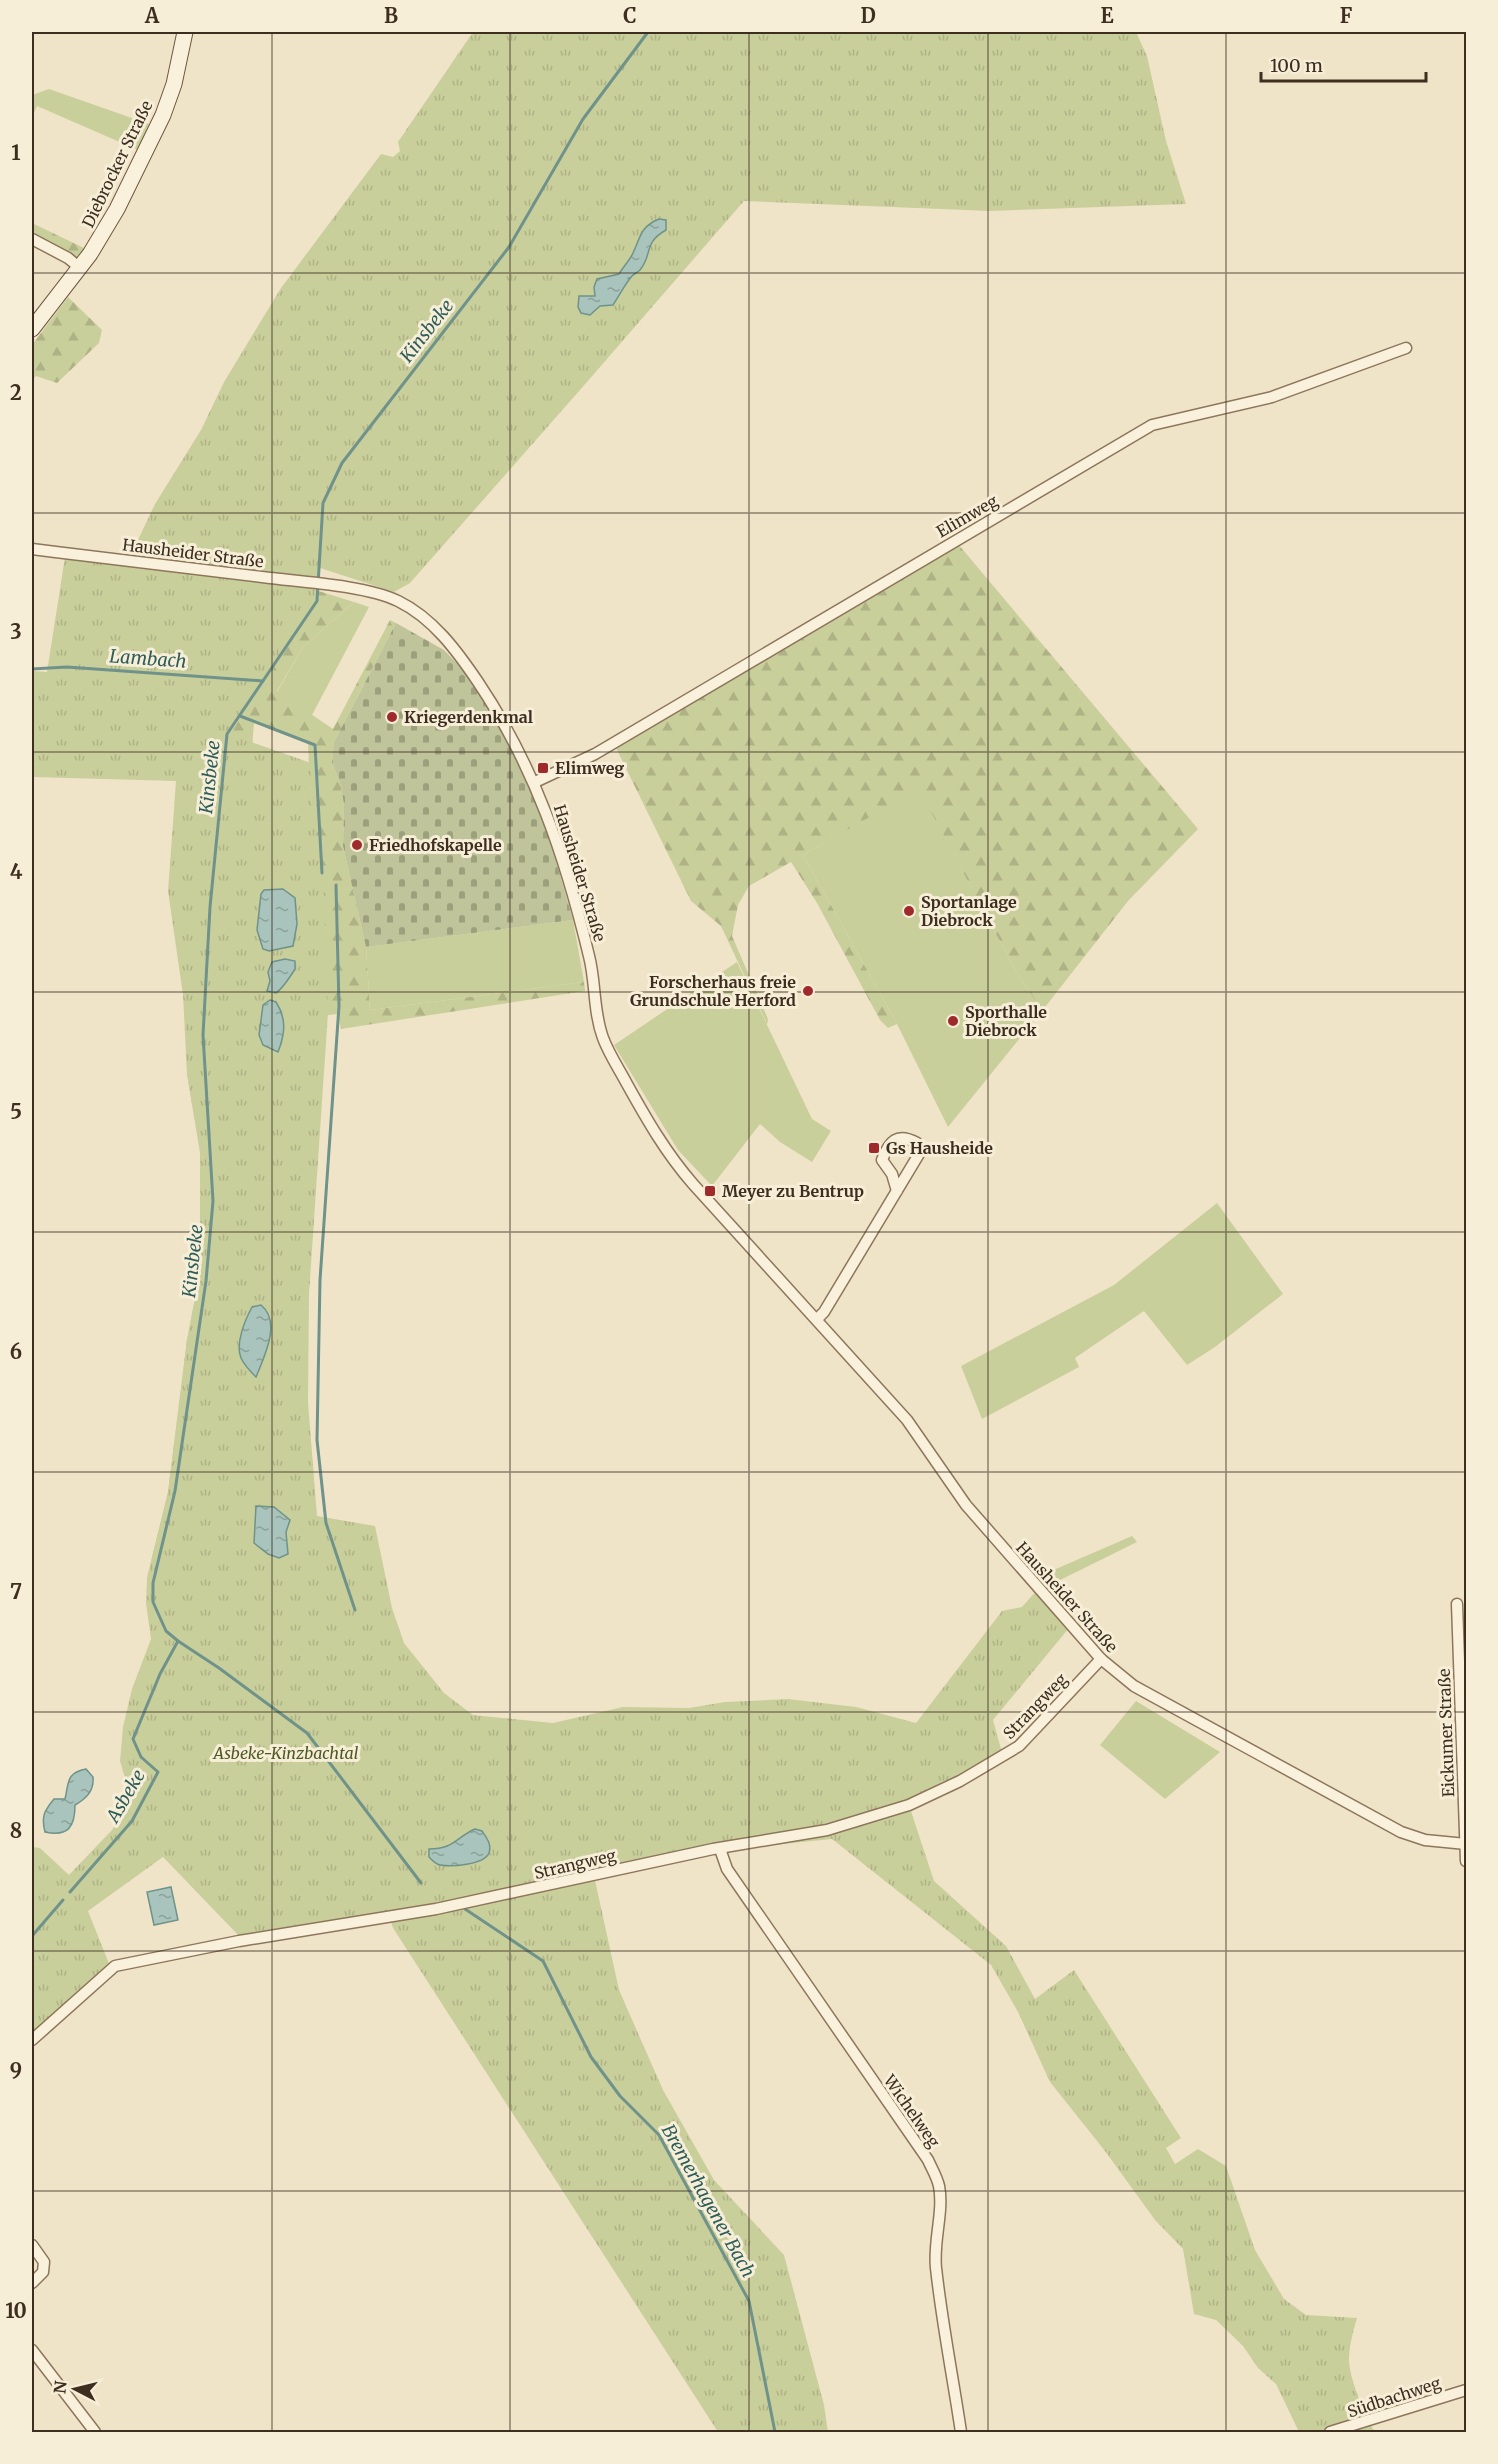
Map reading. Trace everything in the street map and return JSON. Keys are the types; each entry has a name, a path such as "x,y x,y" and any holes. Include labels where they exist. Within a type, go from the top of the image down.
{"main road":[{"name":"Diebrocker Straße","path":"32,329 80,268 117,209 163,115 174,84 185,32"}],"street":[{"path":"32,239 68,258 80,268"},
{"name":"Elimweg","path":"535,782 595,754 1152,425 1272,397 1406,348"},
{"name":"Hausheider Straße","path":"32,549 335,586 396,600 423,617 466,664 518,748 535,782 581,922 593,971 598,1024 614,1062 671,1159 907,1420 966,1505 1101,1659 1134,1686 1401,1832 1425,1840 1466,1844"},
{"path":"817,1319 824,1312 897,1191 919,1154 917,1143 907,1138 896,1139 887,1146 882,1160 892,1174 897,1191"},
{"name":"Eickumer Straße","path":"1457,1605 1467,1861"},
{"name":"Strangweg","path":"32,2040 115,1966 239,1941 436,1909 720,1849 827,1830 909,1805 960,1781 1019,1746 1101,1659"},
{"name":"Wichelweg","path":"720,1849 727,1869 928,2160 936,2177 939,2188 939,2205 935,2236 935,2266 961,2433"},
{"path":"32,2245 44,2262 43,2272 32,2283"},
{"path":"32,2350 95,2433"},
{"name":"Südbachweg","path":"1330,2433 1467,2390"}],"green space":[{"name":"Asbeke-Kinzbachtal","path":"473,32 1136,32 1147,56 1166,141 1186,204 990,211 744,201 410,583 394,592 320,568 318,601 228,734 311,763 310,786 323,871 328,1013 309,1294 308,1402 317,1516 375,1526 392,1608 404,1643 444,1693 473,1715 553,1723 623,1707 689,1708 725,1702 788,1699 856,1707 916,1723 1002,1611 1022,1607 1037,1590 1069,1628 993,1720 1003,1756 909,1805 934,1881 1006,1946 1035,1999 1074,1970 1181,2138 1166,2148 1175,2164 1198,2149 1226,2166 1255,2250 1284,2299 1306,2315 1357,2318 1350,2350 1350,2369 1359,2398 1375,2432 1299,2432 1276,2384 1258,2368 1243,2346 1216,2320 1194,2314 1183,2249 1155,2220 1105,2151 1050,2082 1018,2012 991,1965 832,1839 721,1850 593,1871 619,1990 663,2090 714,2180 784,2255 824,2405 828,2432 718,2432 393,1928 388,1912 240,1937 163,1857 88,1911 110,1966 32,2037 32,1847 40,1848 69,1875 113,1829 127,1785 120,1761 123,1727 132,1689 151,1639 146,1603 147,1578 168,1492 187,1340 196,1293 200,1227 200,1152 187,1074 183,995 168,891 176,781 32,777 32,671 47,672 65,557 128,561 155,504 201,430 224,382 281,288 381,154 393,157 400,151 398,142"},
{"path":"49,89 149,124 138,150 37,106 32,118 32,95"},
{"path":"32,223 84,248 77,260 32,233"},
{"path":"68,297 102,330 99,343 57,383 36,376 32,381 32,345"},
{"path":"958,544 1198,829 1128,901 1042,1011 1013,966 919,789 803,855 897,1024 888,1028 880,1020 817,903 791,862 749,886 738,905 732,936 768,1019 767,1024 721,926 691,901 616,748"},
{"path":"312,589 354,602 303,647 277,691 333,729 390,620 396,623 334,742 332,762 341,786 344,805 343,846 366,947 370,1010 584,982 585,991 341,1029 338,1014 318,1016 316,835 308,744 254,723 232,994 246,1213 147,1578 168,1492 187,1340 196,1293 200,1227 200,1152 187,1074 222,734"},
{"path":"354,602 369,607 311,717 277,692 303,647"},
{"path":"396,623 444,650 464,671 515,748 536,791 573,920 366,947 343,846 344,805 341,786 332,762 334,742"},
{"name":"Sportanlage Diebrock","path":"919,788 1013,966 1042,1011 948,1127 897,1024 803,855"},
{"path":"573,920 584,982 370,1010 366,947"},
{"path":"737,962 812,1119 831,1131 812,1162 780,1142 760,1124 712,1186 678,1150 614,1045"},
{"path":"1217,1203 1283,1294 1215,1347 1187,1365 1144,1311 1075,1358 1079,1367 982,1419 961,1366 1114,1285"},
{"path":"1132,1536 1137,1542 1050,1585 1042,1575"},
{"path":"1136,1701 1220,1752 1165,1799 1100,1745"}],"water":[{"path":"659,219 666,220 666,230 654,239 644,264 629,279 613,305 600,306 590,315 581,313 578,307 579,296 595,296 594,287 597,279 619,274 632,256 645,229"},
{"path":"283,889 295,898 297,924 293,946 269,951 263,949 257,930 261,894 264,890"},
{"path":"285,959 295,961 295,969 276,993 267,991 270,981 268,972 272,962"},
{"path":"270,1000 276,1002 282,1014 283,1033 278,1052 263,1045 259,1035 263,1005"},
{"path":"261,1305 267,1312 271,1330 267,1350 256,1377 242,1361 239,1346 244,1325 252,1307"},
{"path":"256,1506 274,1507 290,1520 286,1532 288,1554 279,1558 268,1554 254,1543"},
{"path":"86,1769 93,1777 91,1790 75,1805 72,1825 69,1829 59,1833 45,1832 43,1818 48,1807 54,1799 65,1799 72,1776"},
{"path":"475,1829 482,1831 488,1841 490,1847 486,1857 474,1863 445,1866 437,1864 429,1857 429,1849 449,1845"},
{"path":"171,1887 178,1920 154,1925 147,1892"}],"waterway":[{"name":"Kinsbeke","path":"421,1883 307,1733 166,1631 153,1602 153,1583 175,1491 206,1281 213,1201 203,1035 210,907 227,734 317,601 323,503 342,463 509,247 583,119 648,32"},
{"name":"Lambach","path":"32,669 67,667 263,681"},
{"path":"240,716 315,745 322,873"},
{"path":"336,885 339,1006 320,1280 317,1440 326,1523 355,1610"},
{"name":"Asbeke","path":"70,1892 132,1821 158,1772 141,1757 133,1739 160,1674 178,1641"},
{"name":"Asbeke","path":"32,1936 63,1900"},
{"name":"Bremerhagener Bach","path":"465,1909 543,1961 591,2057 620,2096 659,2135 749,2301 775,2432"}],"place":[{"name":"Kriegerdenkmal","path":"392,717"},
{"name":"Elimweg","path":"543,768"},
{"name":"Friedhofskapelle","path":"357,845"},
{"name":"Sportanlage Diebrock","path":"909,911"},
{"name":"Forscherhaus freie Grundschule Herford","path":"808,991"},
{"name":"Sporthalle Diebrock","path":"953,1021"},
{"name":"Gs Hausheide","path":"874,1148"},
{"name":"Meyer zu Bentrup","path":"710,1191"}]}
